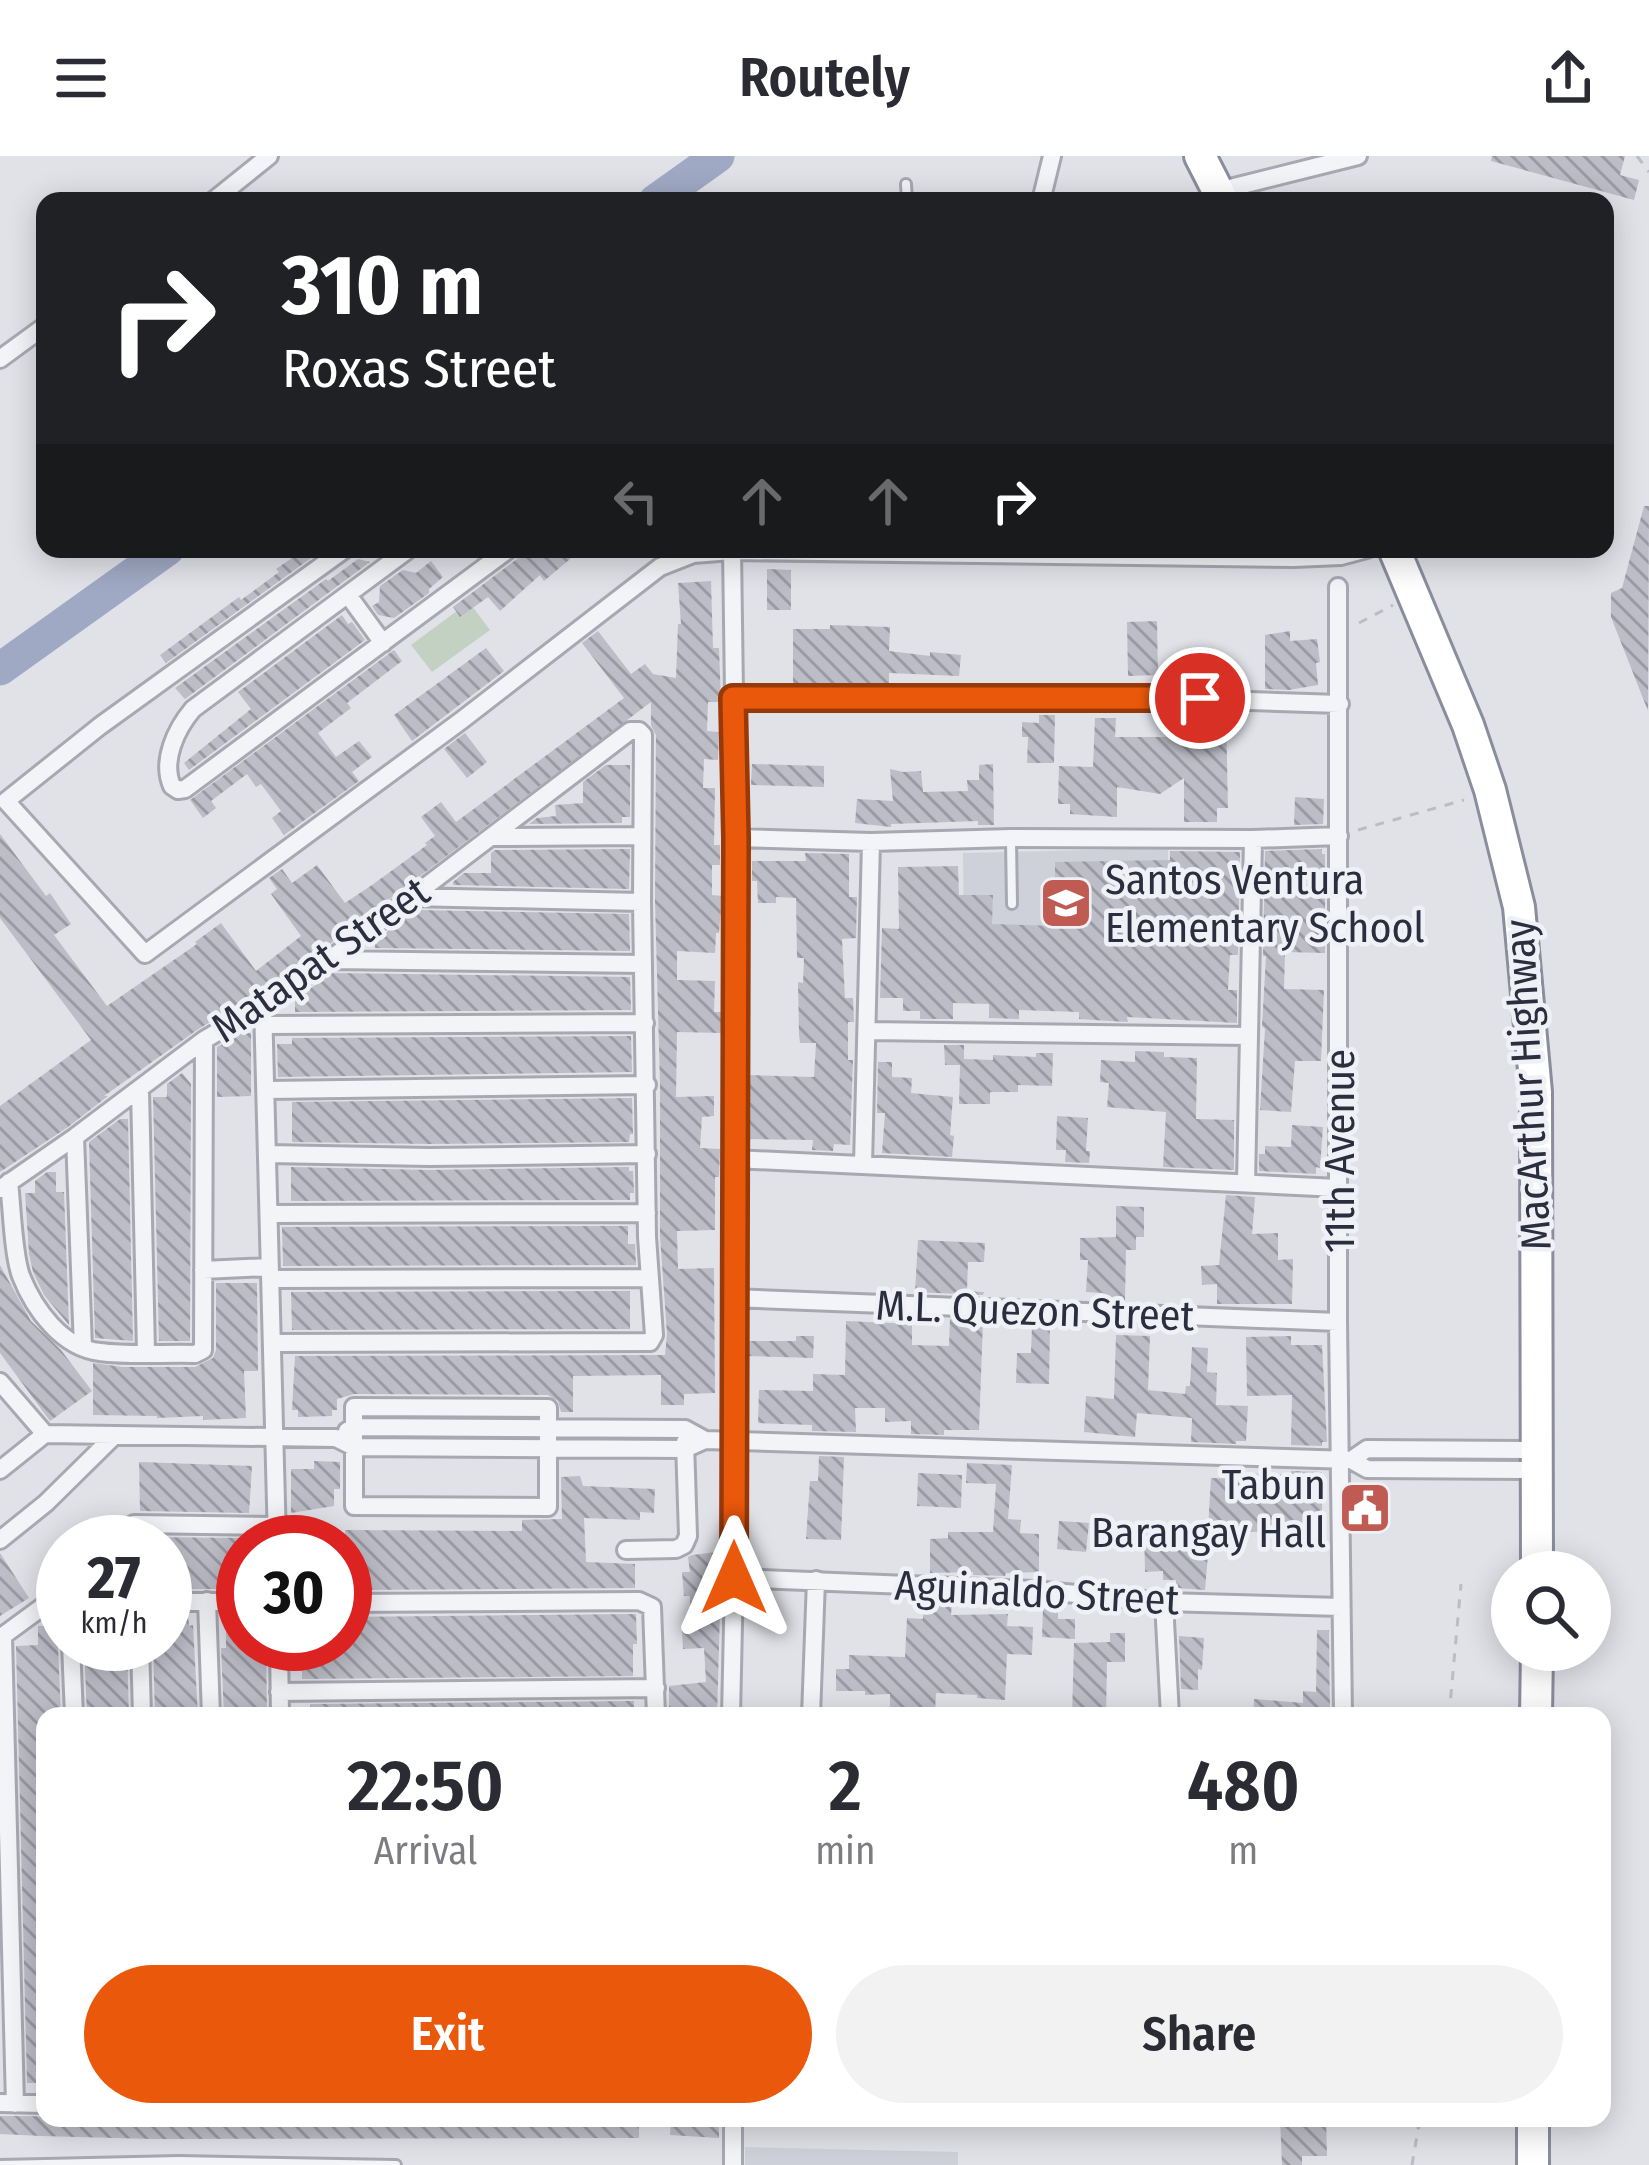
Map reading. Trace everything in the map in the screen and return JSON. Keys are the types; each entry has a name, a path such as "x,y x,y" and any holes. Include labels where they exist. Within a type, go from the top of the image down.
{"highway":[{"path":"1201,156 1218,192"},
{"name":"MacArthur Highway","path":"1398,558 1468,724 1519,907 1536,1092 1537,1551"},
{"path":"1536,1707 1537,1671"},
{"path":"1532,2165 1533,2127"}],"street":[{"path":"224,192 268,156"},
{"path":"1043,192 1052,156"},
{"path":"1234,192 1358,156"},
{"path":"0,359 36,333"},
{"path":"333,558 100,726 3,803 145,954 660,567 683,558"},
{"path":"397,558 193,709 179,729 167,764 172,786 185,789 497,558"},
{"path":"730,1707 736,838 732,558"},
{"name":"11th Avenue","path":"1338,587 1343,1707"},
{"path":"348,595 383,643"},
{"path":"733,698 1133,697 1340,704"},
{"name":"Matapat Street","path":"5,1186 204,1040 329,960 630,731 639,730 643,735 642,836"},
{"path":"272,1342 650,1342 654,1335 647,1213 642,836 494,837"},
{"path":"736,838 871,842 1339,836"},
{"path":"1246,1183 1253,839"},
{"path":"863,1165 871,842"},
{"path":"410,897 642,902"},
{"path":"329,960 643,964"},
{"path":"263,1005 277,1515"},
{"path":"266,1025 645,1023"},
{"path":"867,1031 1249,1036"},
{"path":"5,1186 20,1273 54,1329 83,1348 100,1352 195,1354 203,1350 204,1040"},
{"path":"267,1090 647,1085"},
{"path":"140,1090 146,1352"},
{"path":"75,1137 83,1348"},
{"path":"268,1154 647,1154"},
{"path":"734,1159 1338,1188"},
{"path":"269,1214 647,1213"},
{"path":"203,1270 649,1278"},
{"name":"M.L. Quezon Street","path":"733,1298 1338,1322"},
{"path":"0,1382 45,1434"},
{"path":"354,1407 548,1408 548,1507 354,1506 354,1427 354,1407"},
{"path":"336,1438 354,1427"},
{"path":"548,1428 685,1429 705,1440"},
{"path":"626,1550 684,1545 688,1536 685,1429"},
{"path":"0,1470 45,1434 336,1438 354,1447 685,1448 705,1440 1345,1459 1367,1469 1465,1470 1538,1460"},
{"path":"0,1540 46,1503 115,1435"},
{"path":"1345,1459 1367,1449 1403,1449 1465,1450 1538,1460"},
{"path":"1403,1449 1403,1469"},
{"path":"1465,1450 1465,1470"},
{"name":"Aguinaldo Street","path":"734,1578 1341,1607"},
{"path":"811,1707 816,1580"},
{"path":"372,1603 639,1600 652,1607 656,1707"},
{"path":"192,1601 216,1601"},
{"path":"207,1601 211,1707"},
{"path":"1164,1602 1170,1707"},
{"path":"8,2103 2,1637 36,1612"},
{"path":"72,1671 74,1707"},
{"path":"141,1671 142,1707"},
{"path":"279,1671 280,1707"},
{"path":"279,1692 656,1688"},
{"path":"733,2127 733,2165"}],"lane":[{"path":"906,184 906,192"},
{"path":"1011,838 1012,904"},
{"path":"0,2164 396,2165"}],"path":[{"path":"1637,156 1649,172"},
{"path":"1339,629 1373,617 1412,589"},
{"path":"1339,836 1490,790"},
{"path":"1450,1707 1460,1584"},
{"path":"1412,2165 1418,2127"}],"shaded area":[{"name":"Santos Ventura Elementary School","path":"1168,848 1168,953 964,956 963,853"},
{"path":"745,2147 958,2152 958,2165 745,2165"}],"green space":[{"path":"469,602 490,630 432,672 411,645"}],"building":[{"path":"1492,156 1625,156 1620,175 1639,180 1634,200 1491,161"},
{"path":"1644,506 1649,506 1648,711 1611,617 1611,593 1622,588"},
{"path":"292,558 311,558 166,663 160,655 279,572 276,569"},
{"path":"571,558 544,581 540,575 500,611 488,597 460,617 453,607 517,559"},
{"path":"358,559 370,562 185,699 175,688 326,579"},
{"path":"431,561 443,577 429,593 394,618 378,615 372,606 379,602 380,586 403,570 416,573"},
{"path":"767,569 791,570 791,610 767,610"},
{"path":"711,581 721,702 708,702 707,731 719,732 718,760 704,759 703,788 715,788 714,845 720,845 720,865 712,865 712,895 722,896 719,933 715,953 677,951 677,980 715,981 714,1012 722,1012 722,1033 677,1032 676,1097 714,1096 714,1116 702,1117 700,1148 720,1149 715,1230 677,1231 678,1269 714,1268 715,1393 684,1394 684,1405 661,1405 661,1375 573,1376 573,1412 561,1412 558,1401 548,1395 354,1394 337,1399 332,1416 298,1417 298,1410 292,1410 295,1356 665,1355 656,735 651,702 322,950 197,1030 0,1172 0,1106 91,1040 0,918 0,834 71,924 54,935 107,1006 221,923 256,971 301,936 271,894 277,889 269,878 282,869 292,883 317,865 345,903 372,885 435,836 421,817 441,802 456,822 624,698 582,643 598,631 631,674 645,664 653,674 676,678 681,624 678,583"},
{"path":"342,615 365,640 189,770 184,763 251,709 238,692"},
{"path":"1157,621 1158,675 1128,676 1127,622"},
{"path":"830,625 890,627 889,651 961,655 959,676 889,673 889,685 793,685 793,629 830,629"},
{"path":"1290,631 1290,641 1317,639 1318,685 1265,689 1265,635"},
{"path":"486,648 504,671 412,741 394,715"},
{"path":"394,650 402,661 347,703 351,708 318,733 336,757 359,741 372,757 352,772 359,781 284,835 272,818 281,811 247,774 211,801 216,808 203,818 190,800"},
{"path":"1183,714 1226,714 1228,808 1217,808 1217,822 1184,822 1184,778 1160,794 1117,787 1117,817 1070,814 1070,804 1058,804 1059,766 1093,767 1095,718 1116,718 1115,737 1183,737"},
{"path":"1039,715 1055,715 1054,763 1027,763 1028,737 1022,737 1022,722 1039,723"},
{"path":"465,733 487,762 467,778 444,749"},
{"path":"752,764 824,766 824,787 751,785"},
{"path":"993,764 994,825 978,825 978,821 891,827 855,823 857,799 893,801 890,769 921,771 923,792 968,791 967,780 979,780 979,765"},
{"path":"606,765 630,765 630,817 622,817 622,823 529,824 556,816 555,805 583,803 583,782"},
{"path":"1295,797 1324,799 1323,824 1294,825"},
{"path":"630,849 629,889 453,885 464,873 491,873 495,850"},
{"path":"1322,849 1325,953 1285,952 1284,989 1324,990 1321,1061 1295,1061 1291,1112 1260,1110 1265,851"},
{"path":"1170,851 1240,852 1238,955 1230,955 1228,990 1237,990 1237,1023 1127,1017 1128,1022 1109,1021 1079,1019 1079,1012 1019,1010 1019,1019 989,1018 989,1004 953,1003 953,1019 920,1019 920,1011 903,1011 903,998 880,998 882,928 899,929 898,867 958,866 959,895 993,895 992,924 1088,927 1088,894 1055,895 1055,862 1170,860"},
{"path":"805,853 849,854 849,897 857,897 856,938 842,939 845,998 853,998 854,1022 848,1022 848,1060 853,1060 850,1145 834,1144 833,1151 812,1150 813,1140 748,1139 748,1075 814,1077 816,1043 800,1043 799,1035 798,982 803,983 804,958 797,958 796,898 776,897 776,903 758,903 757,881 752,881 752,861 806,861"},
{"path":"415,910 629,914 630,951 375,948 375,941"},
{"path":"333,973 630,977 631,1010 295,1012 295,999"},
{"path":"241,1033 251,1033 251,1096 217,1097 217,1047"},
{"path":"631,1036 632,1072 278,1077 277,1044 292,1044 292,1038"},
{"path":"944,1045 964,1045 964,1059 1053,1053 1052,1086 1018,1085 1018,1092 990,1092 990,1104 959,1104 960,1065 945,1065"},
{"path":"1135,1051 1197,1058 1196,1119 1234,1120 1234,1170 1163,1167 1166,1112 1107,1107 1109,1083 1100,1082 1101,1060 1135,1062"},
{"path":"878,1062 892,1062 892,1077 912,1078 911,1093 953,1097 952,1157 882,1153 885,1113 877,1113"},
{"path":"182,1073 191,1084 190,1341 159,1341 153,1097 167,1097 167,1084"},
{"path":"632,1098 629,1142 292,1142 292,1102"},
{"path":"1057,1116 1088,1118 1089,1163 1065,1162 1066,1150 1056,1150"},
{"path":"120,1119 128,1119 133,1341 95,1338 89,1142"},
{"path":"1292,1125 1323,1127 1316,1174 1259,1171 1259,1154 1265,1154 1265,1146 1291,1147"},
{"path":"291,1167 629,1167 634,1193 630,1200 291,1201"},
{"path":"56,1172 56,1192 64,1192 69,1325 44,1295 29,1254 25,1193 35,1193 35,1181"},
{"path":"1226,1195 1255,1197 1252,1234 1278,1233 1278,1260 1293,1259 1292,1304 1217,1304 1217,1284 1202,1285 1201,1266 1219,1265"},
{"path":"1116,1206 1144,1207 1144,1237 1136,1237 1136,1250 1126,1250 1125,1300 1086,1292 1088,1260 1080,1260 1080,1238 1116,1237"},
{"path":"628,1226 628,1244 635,1244 636,1265 283,1266 282,1227"},
{"path":"918,1240 985,1243 984,1262 968,1262 967,1291 983,1295 915,1292"},
{"path":"0,1265 31,1321 92,1391 50,1421 0,1353"},
{"path":"216,1283 257,1283 258,1371 244,1371 246,1418 93,1415 93,1363 195,1367 213,1358"},
{"path":"630,1291 630,1329 292,1330 291,1292"},
{"path":"950,1319 983,1321 979,1430 911,1434 911,1421 885,1422 885,1408 855,1408 856,1432 758,1423 759,1390 813,1391 813,1374 845,1375 846,1321 912,1324 912,1345 949,1346"},
{"path":"1032,1325 1050,1326 1049,1384 1016,1383 1017,1353 1031,1353"},
{"path":"1116,1335 1150,1336 1148,1390 1185,1394 1190,1386 1192,1347 1208,1348 1207,1372 1217,1373 1216,1405 1248,1406 1246,1441 1191,1442 1192,1418 1137,1413 1135,1437 1084,1432 1086,1396 1114,1399"},
{"path":"796,1336 814,1336 813,1358 749,1356 749,1341 796,1341"},
{"path":"1291,1336 1291,1345 1322,1345 1327,1442 1322,1446 1291,1445 1292,1395 1247,1396 1246,1337"},
{"path":"819,1456 844,1457 841,1540 806,1539 810,1481 818,1481"},
{"path":"314,1461 340,1462 340,1489 334,1489 334,1506 291,1513 291,1469 314,1469"},
{"path":"139,1462 252,1466 249,1513 140,1511"},
{"path":"967,1463 1012,1465 1008,1519 1021,1520 1020,1533 1039,1534 1039,1572 1005,1576 930,1573 930,1539 948,1538 948,1532 993,1532 996,1484 966,1483"},
{"path":"1291,1471 1322,1472 1322,1528 1210,1531 1205,1590 1176,1588 1176,1580 1163,1580 1163,1571 1145,1572 1144,1525 1208,1530 1211,1478 1246,1479 1246,1473 1291,1475"},
{"path":"918,1473 962,1475 961,1508 917,1506"},
{"path":"580,1476 583,1486 655,1489 654,1513 640,1512 640,1520 584,1518 586,1562 635,1564 635,1588 372,1590 372,1530 522,1531 522,1520 562,1519 561,1477"},
{"path":"1059,1521 1089,1523 1086,1552 1057,1549"},
{"path":"192,1537 216,1538 216,1589 192,1589"},
{"path":"718,1552 717,1707 669,1707 669,1686 706,1682 704,1648 683,1649 682,1630 692,1629 690,1596 684,1596 682,1572 690,1572 688,1557"},
{"path":"0,1553 29,1598 0,1616"},
{"path":"924,1601 952,1603 951,1615 1008,1614 1007,1626 1033,1627 1032,1655 1007,1654 1005,1700 936,1693 935,1707 890,1707 890,1694 836,1691 836,1669 849,1669 849,1655 905,1657 907,1618 923,1619"},
{"path":"1043,1608 1058,1609 1058,1619 1075,1619 1075,1639 1042,1637"},
{"path":"636,1614 633,1676 302,1679 302,1671 372,1671 372,1617"},
{"path":"193,1625 198,1707 155,1707 154,1671 192,1671"},
{"path":"1317,1630 1329,1630 1330,1707 1254,1707 1254,1699 1303,1703 1303,1691 1316,1692"},
{"path":"1110,1633 1125,1633 1125,1662 1107,1662 1106,1707 1072,1707 1074,1643 1110,1642"},
{"path":"1179,1636 1204,1638 1198,1690 1181,1689"},
{"path":"36,1645 36,1671 59,1671 61,1707 36,1707 36,2083 27,2083 16,1646"},
{"path":"85,1671 128,1671 129,1707 87,1707"},
{"path":"222,1671 266,1671 267,1707 224,1707"},
{"path":"634,1701 634,1707 310,1707"},
{"path":"0,2116 36,2116 36,2127 639,2127 639,2138 153,2139 0,2134"},
{"path":"670,2127 719,2127 719,2138 670,2135"},
{"path":"1280,2127 1326,2127 1327,2156 1302,2156 1302,2165 1282,2165"}],"waterway":[{"path":"668,192 718,156"},
{"path":"0,669 155,558"}],"place":[{"name":"Santos Ventura Elementary School","path":"1066,903"},
{"name":"Tabun Barangay Hall","path":"1365,1508"}],"route":[{"path":"734,1578 733,698 1200,698"}]}
